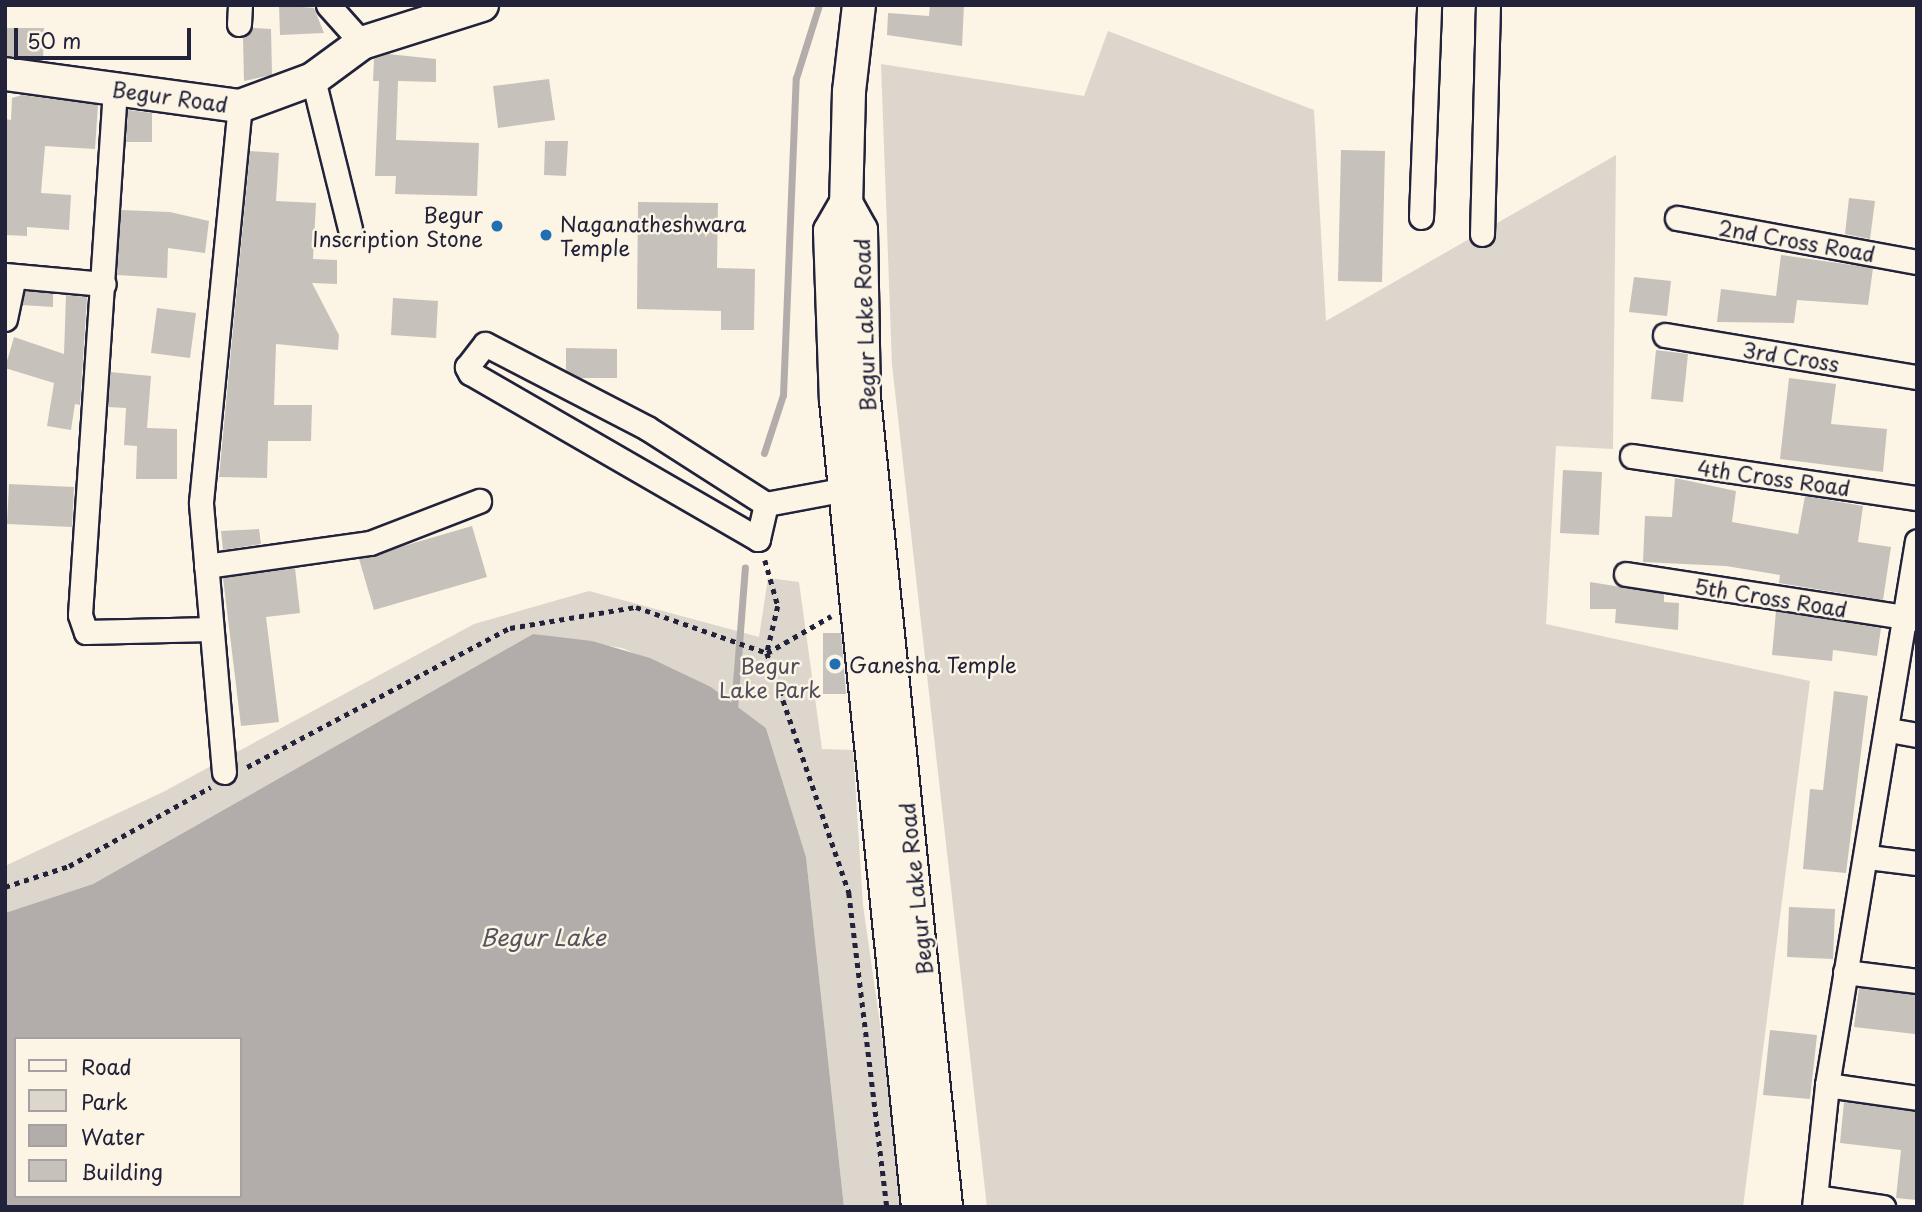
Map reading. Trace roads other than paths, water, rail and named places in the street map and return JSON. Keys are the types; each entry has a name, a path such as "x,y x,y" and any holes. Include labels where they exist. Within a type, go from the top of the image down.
{"main road":[{"path":"846,203 849,92 859,5"},
{"name":"Begur Road","path":"5,74 240,106 313,79 362,43 478,6"},
{"name":"Begur Lake Road","path":"846,203 830,231 836,400 846,489 869,559 859,600 910,985 946,1207"},
{"name":"Begur Lake Road","path":"846,203 861,230 869,559 910,985 919,1207"}],"street":[{"path":"328,5 362,43"},
{"path":"1421,217 1429,5"},
{"path":"1482,234 1488,5"},
{"path":"313,79 350,229"},
{"path":"115,89 80,615 86,632 211,629"},
{"path":"225,777 206,566 202,473 240,106"},
{"name":"2nd Cross Road","path":"1677,218 1917,262"},
{"path":"5,318 10,275 104,284"},
{"name":"3rd Cross","path":"1665,335 1917,377"},
{"path":"766,505 758,540 467,367 485,344 492,345 647,428 766,505 846,489"},
{"name":"4th Cross Road","path":"1632,456 1917,498"},
{"path":"206,566 359,545 479,501"},
{"path":"1884,1207 1814,1202 1827,1085 1910,618 1917,541"},
{"name":"5th Cross Road","path":"1626,574 1910,618"},
{"path":"1889,730 1917,735"},
{"path":"1868,857 1917,863"},
{"path":"1845,972 1917,981"},
{"path":"1827,1085 1917,1098"}],"water":[{"name":"Begur Lake","path":"533,634 592,641 650,658 711,687 766,728 806,857 844,1207 5,1207 5,913 93,884"}],"waterway":[{"path":"764,453 783,395 796,78 819,5"},
{"path":"734,709 745,567"}],"place":[{"name":"Begur Inscription Stone","path":"497,226"},
{"name":"Naganatheshwara Temple","path":"546,235"},
{"name":"Ganesha Temple","path":"835,664"}],"park label":[{"name":"Begur Lake Park","path":"770,677"}]}
